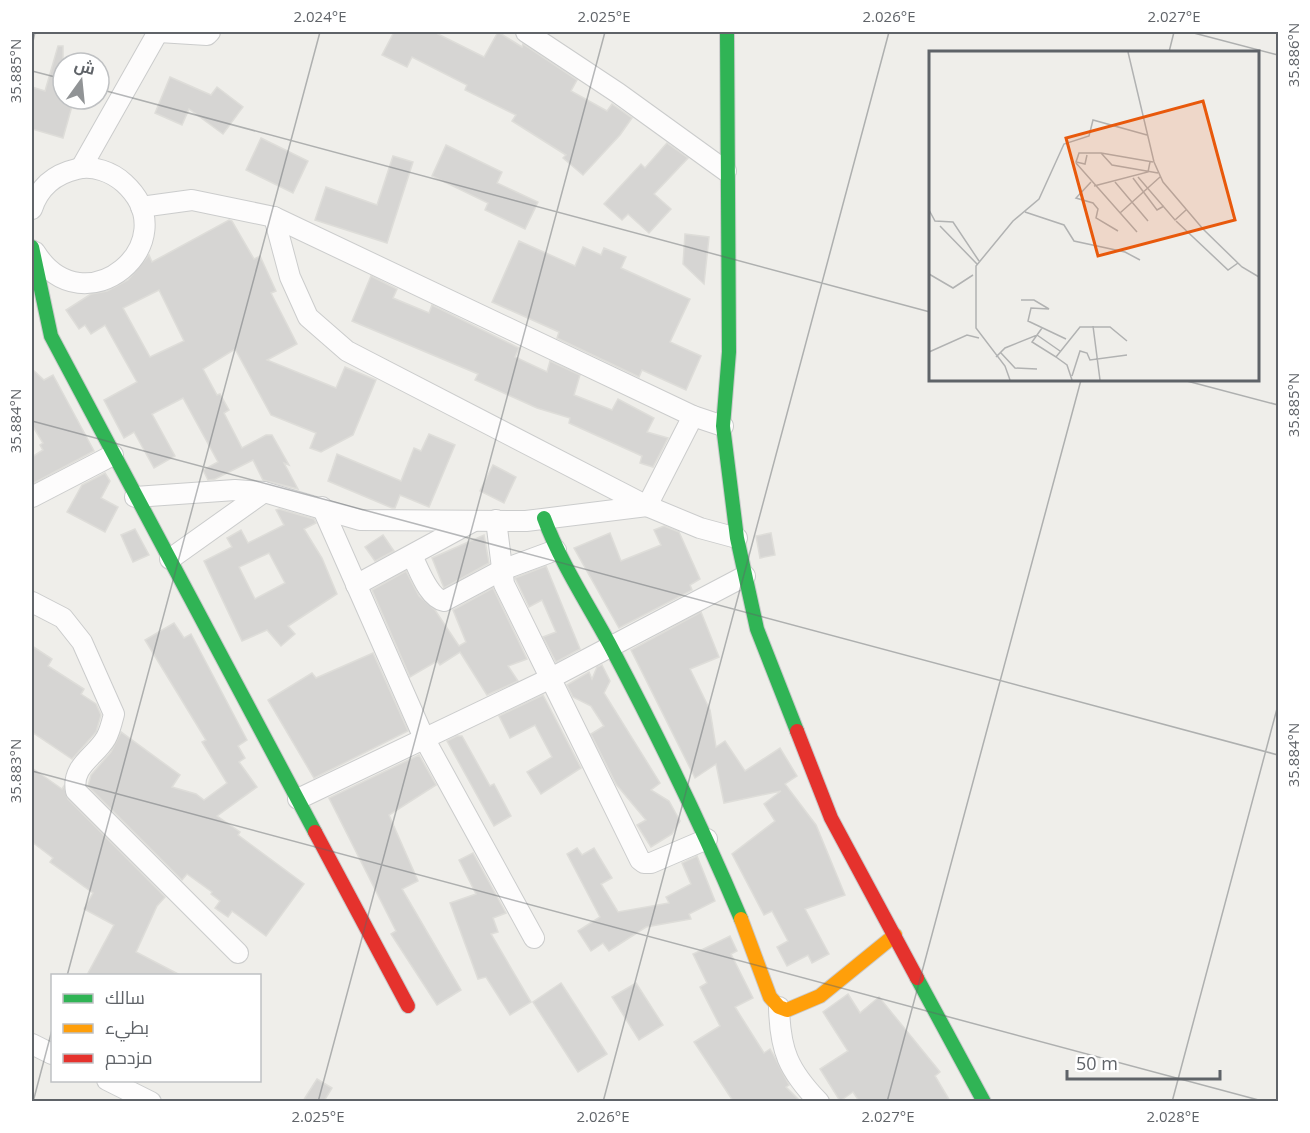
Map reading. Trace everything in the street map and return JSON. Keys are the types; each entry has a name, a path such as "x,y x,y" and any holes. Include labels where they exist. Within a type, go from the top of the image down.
{"street":[{"path":"81,168 159,32 207,36 210,32"},
{"path":"526,32 618,93 726,171"},
{"path":"727,32 726,171 729,352 723,426 737,538 757,629 831,818 984,1101"},
{"path":"32,209 35,199 46,183 62,173 81,168 100,170 118,177 132,190 141,207 145,225 137,253 119,274 101,282 82,283 64,279 48,269 32,245"},
{"path":"141,207 192,200 274,217 693,416 723,426"},
{"path":"274,217 290,277 308,317 347,351 647,506 699,528 737,538"},
{"path":"32,245 51,336 408,1006"},
{"path":"647,506 693,416"},
{"path":"32,497 113,455"},
{"path":"135,497 235,490 264,492 322,507 360,520 544,518 647,506"},
{"path":"170,560 264,492"},
{"path":"322,507 424,738 534,938"},
{"path":"544,518 556,550 611,647 707,839 754,950 770,997 779,1007 787,1010 820,996 895,935"},
{"path":"356,585 475,520"},
{"path":"496,520 504,584 640,860 644,863 651,863 707,839"},
{"path":"412,556 438,600 444,600 502,570 556,550"},
{"path":"298,799 551,678 745,576"},
{"path":"32,602 63,618 82,642 114,714 106,738 77,772 74,782 76,791 238,953"},
{"path":"779,1007 783,1052 808,1091 819,1101"},
{"path":"32,1044 51,1054"},
{"path":"111,1082 151,1101"}],"building":[{"path":"394,32 434,32 484,57 498,32 522,47 523,44 577,80 571,91 607,111 612,104 632,118 620,135 583,175 563,158 566,155 512,121 516,115 465,90 467,85 412,57 407,67 382,55"},
{"path":"58,46 63,46 63,51 57,51"},
{"path":"51,70 51,111 71,111 63,138 32,129 32,87 45,91"},
{"path":"170,77 211,95 217,87 243,107 223,134 189,109 182,125 155,113"},
{"path":"261,138 308,161 293,193 246,170"},
{"path":"667,143 688,158 654,194 671,209 649,233 628,214 622,220 604,204 641,164 645,168"},
{"path":"446,145 502,172 497,183 538,202 525,229 485,210 488,203 432,176"},
{"path":"393,156 413,162 387,243 315,220 326,187 377,205"},
{"path":"229,220 232,221 254,259 260,256 276,291 271,293 297,344 267,360 336,388 345,367 376,380 353,435 321,452 310,448 316,433 271,415 235,349 203,369 217,395 220,394 229,410 224,413 242,448 266,435 272,435 289,465 284,463 298,489 263,480 253,460 215,479 208,480 203,470 218,462 183,398 152,414 175,456 154,468 134,432 124,438 104,400 137,382 105,325 91,334 85,325 79,329 66,310 91,294 107,291 128,280 149,255 152,262","holes":["159,290 184,341 150,357 123,308"]},
{"path":"685,234 709,237 704,284 683,264"},
{"path":"519,241 575,266 583,247 601,255 604,248 626,257 621,268 690,299 670,342 701,356 686,390 642,370 639,377 557,338 559,332 492,302"},
{"path":"371,276 397,289 393,298 429,313 432,305 519,348 515,357 547,372 550,361 580,375 574,395 612,410 618,399 654,418 647,432 668,438 653,467 640,463 642,456 569,423 570,418 537,408 475,380 478,374 352,321"},
{"path":"32,369 44,380 53,375 94,451 32,484 32,457 43,450 40,445 43,443 32,425"},
{"path":"429,434 455,445 429,507 400,495 395,508 392,508 328,481 337,454 401,481 414,448 421,451"},
{"path":"493,465 516,477 504,503 480,491"},
{"path":"105,473 110,481 101,498 118,507 105,532 67,512 82,485"},
{"path":"276,510 314,519 316,523 304,529 322,558 337,594 288,626 295,634 281,646 267,630 242,641 204,561 232,547 227,538 241,530 248,543 284,525","holes":["269,553 285,583 255,599 239,567"]},
{"path":"664,526 679,532 700,579 690,585 692,590 619,628 574,548 610,533 621,561 661,545 654,530"},
{"path":"135,529 149,555 133,562 121,535"},
{"path":"771,533 775,555 760,558 756,536"},
{"path":"383,535 394,551 375,561 365,547"},
{"path":"484,535 489,563 444,588 432,558"},
{"path":"546,566 580,649 556,662 543,637 556,632 542,600 529,607 515,578"},
{"path":"406,571 419,596 435,610 459,646 466,642 453,610 493,588 527,659 508,666 518,681 487,695 460,652 440,665 437,661 410,677 372,590"},
{"path":"701,612 719,657 690,669 710,710 716,747 725,741 745,771 780,748 797,776 785,784 816,825 845,895 805,909 829,954 812,963 808,955 787,966 777,947 788,941 772,911 764,915 732,854 775,821 764,804 781,791 724,803 716,764 695,778 631,650"},
{"path":"174,623 184,638 191,634 247,740 238,746 245,758 239,762 257,787 217,816 240,832 238,835 304,884 266,936 232,911 228,917 215,908 220,901 211,894 212,892 187,874 182,880 88,786 91,775 111,752 121,732 180,775 172,787 196,794 204,800 227,783 202,742 206,740 145,640"},
{"path":"32,646 52,659 48,666 84,689 81,694 96,704 101,715 96,732 72,759 32,732"},
{"path":"373,653 408,731 314,778 268,700 312,673 316,678"},
{"path":"602,665 610,681 604,693 660,783 651,790 669,801 680,821 672,834 651,847 637,825 646,820 616,784 591,734 604,726 591,706 573,697 567,685 589,672 592,679 597,667"},
{"path":"543,695 581,768 541,794 527,772 552,757 535,725 510,738 499,716"},
{"path":"462,736 490,786 494,784 511,816 494,826 447,741"},
{"path":"419,755 436,785 389,815 418,881 402,889 461,990 437,1005 391,934 396,931 329,798"},
{"path":"32,768 62,789 64,786 68,799 165,897 157,906 136,952 178,974 88,974 114,925 84,909 93,893 50,862 53,858 32,842"},
{"path":"577,848 582,855 594,848 612,878 601,884 618,912 669,903 666,897 691,884 682,863 697,856 715,901 689,914 691,919 646,927 609,951 603,943 591,951 578,931 600,917 567,854"},
{"path":"473,853 506,913 493,918 498,932 491,934 531,1002 510,1015 486,977 478,979 450,903 476,894 459,860"},
{"path":"730,936 737,951 731,954 753,998 735,1007 764,1053 770,1049 789,1085 786,1087 800,1101 733,1101 694,1042 720,1026 700,987 707,983 693,954"},
{"path":"561,983 607,1054 578,1072 533,1002"},
{"path":"636,983 663,1025 639,1040 612,997"},
{"path":"848,994 860,1013 879,997 940,1072 935,1076 950,1101 859,1101 853,1092 840,1101 820,1069 848,1051 823,1012"},
{"path":"317,1079 332,1088 324,1101 303,1101"}],"traffic: fast":[{"path":"727,32 729,352 723,426 737,538 757,629 797,731"},
{"path":"32,247 51,336 315,832"},
{"path":"544,518 567,568 663,748 741,919"},
{"path":"917,978 984,1102"}],"traffic: slow":[{"path":"741,919 770,997 779,1007 787,1010 820,996 895,935"}],"traffic: jam":[{"path":"797,731 831,818 917,978"},
{"path":"315,832 408,1006"}]}
